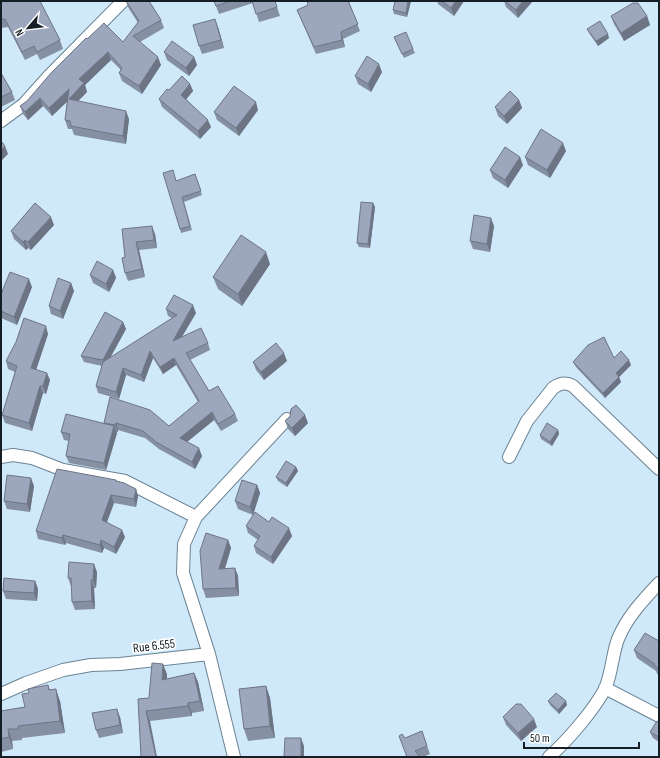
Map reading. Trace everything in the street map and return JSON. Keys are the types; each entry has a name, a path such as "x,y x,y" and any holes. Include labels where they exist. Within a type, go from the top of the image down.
{"street":[{"path":"1,122 24,104 68,55 122,1"},
{"path":"509,457 527,421 554,388 559,384 565,383 574,386 659,469"},
{"path":"234,757 209,654 183,573 184,544 196,517 288,419"},
{"path":"1,457 12,455 32,458 63,470 124,481 196,517"},
{"path":"549,757 584,719 605,688 621,632 630,615 659,583"},
{"name":"Rue 6.555","path":"1,694 26,683 63,670 91,665 120,664 209,654"},
{"path":"605,688 659,716"}],"building":[{"path":"1,1 40,1 60,40 37,52 34,46 22,52 5,19 1,19"},
{"path":"126,1 149,1 161,20 133,36 158,57 139,86 119,73 122,68 108,52 79,79 84,83 69,99 126,111 123,136 71,126 70,121 65,120 69,89 49,108 40,98 25,112 20,106 27,101 51,73 86,38 87,39 104,23 123,42 139,21"},
{"path":"214,1 231,1 216,6"},
{"path":"252,1 275,1 277,7 256,14"},
{"path":"307,1 348,1 358,24 341,32 342,40 314,47 297,10 308,5"},
{"path":"395,1 408,1 406,13 393,10"},
{"path":"442,1 456,1 451,8"},
{"path":"505,1 523,1 516,10"},
{"path":"633,3 638,3 647,16 621,33 611,16"},
{"path":"215,19 221,40 199,46 193,25"},
{"path":"600,21 608,34 596,41 587,29"},
{"path":"406,32 413,49 402,54 394,37"},
{"path":"172,41 194,57 186,68 164,52"},
{"path":"367,56 379,64 368,84 355,76"},
{"path":"1,73 12,92 1,97"},
{"path":"182,76 190,84 181,95 208,120 198,131 159,99 167,89 169,90"},
{"path":"234,86 256,102 236,128 214,112"},
{"path":"510,91 519,100 504,116 495,107"},
{"path":"541,129 563,143 547,170 525,157"},
{"path":"1,141 5,146 1,150"},
{"path":"505,147 520,157 505,180 490,170"},
{"path":"173,170 176,181 195,174 201,191 182,197 190,226 180,229 163,173"},
{"path":"361,202 373,203 368,244 357,243"},
{"path":"35,203 51,217 28,242 25,240 23,242 11,231"},
{"path":"474,215 491,218 487,244 470,241"},
{"path":"152,226 154,240 136,242 142,269 125,273 122,258 125,257 122,229"},
{"path":"241,235 266,252 238,294 213,277"},
{"path":"97,261 113,270 106,284 90,275"},
{"path":"10,272 29,279 14,317 1,311 1,294"},
{"path":"58,278 71,283 60,311 49,306"},
{"path":"174,295 193,305 173,341 201,328 208,343 186,353 209,391 218,386 235,414 218,424 212,412 180,438 199,448 192,462 156,442 143,431 116,423 115,425 104,423 110,397 150,410 169,426 199,401 174,358 160,367 150,351 141,375 123,368 116,392 96,386 103,362 177,315 166,309"},
{"path":"105,312 123,322 103,360 81,356"},
{"path":"24,318 46,326 31,368 47,373 43,386 40,386 29,423 2,415 17,366 6,361 16,342"},
{"path":"604,337 614,358 621,351 629,360 616,373 619,377 603,393 573,362 588,345"},
{"path":"276,343 284,353 261,372 253,362"},
{"path":"296,405 305,415 292,428 285,421 290,416 291,409"},
{"path":"66,414 114,426 104,463 66,456 70,434 61,432"},
{"path":"547,423 558,430 550,442 540,435"},
{"path":"286,461 296,467 286,483 276,477"},
{"path":"57,469 116,480 136,489 134,499 111,495 102,520 122,530 114,547 101,540 100,545 63,535 62,538 36,531"},
{"path":"7,475 31,478 27,504 4,501"},
{"path":"242,480 257,485 250,507 235,501"},
{"path":"255,512 269,522 272,517 289,528 271,557 254,546 260,536 246,526"},
{"path":"206,533 228,540 219,569 235,568 236,588 203,589 200,551"},
{"path":"69,562 94,564 93,580 91,580 92,601 72,602 71,578 68,578"},
{"path":"4,578 35,581 34,593 3,591"},
{"path":"645,633 659,641 659,668 654,666 655,664 634,650"},
{"path":"152,663 163,664 162,680 194,673 200,701 188,703 188,706 146,711 156,757 141,757 138,699 149,698"},
{"path":"48,685 49,690 56,689 60,721 18,726 18,729 8,729 9,737 1,739 1,711 25,707 22,694 29,693 28,689"},
{"path":"266,686 270,726 244,729 239,689"},
{"path":"556,693 566,701 558,710 548,701"},
{"path":"516,704 521,704 534,719 518,733 503,717"},
{"path":"117,709 120,725 96,730 92,713"},
{"path":"657,721 659,722 659,737 650,732"},
{"path":"422,731 427,746 415,751 420,757 407,757 399,736 402,734 405,738"},
{"path":"285,738 301,738 301,757 284,757"}]}
